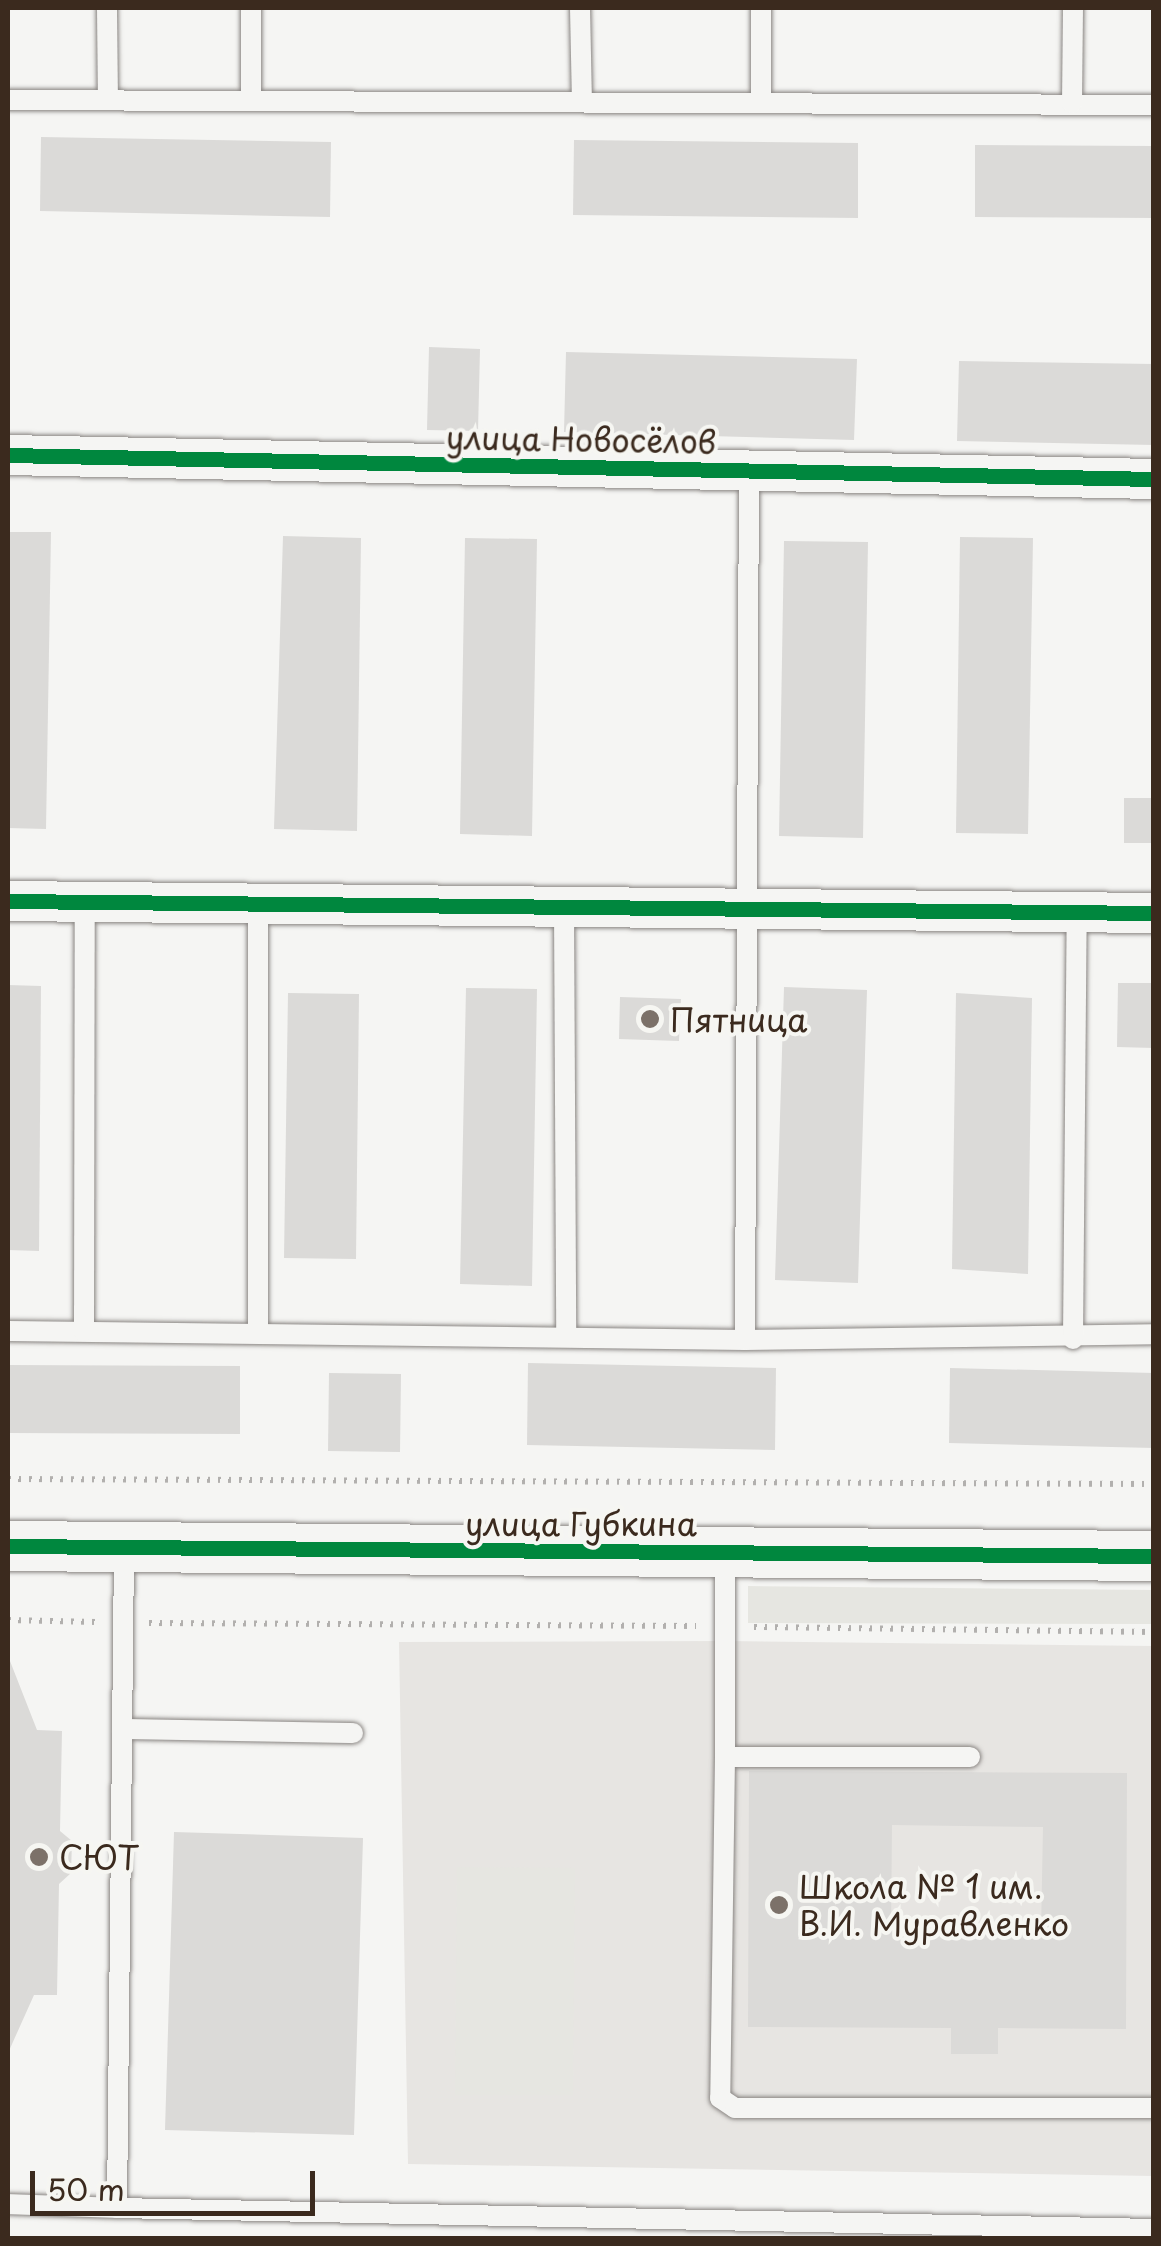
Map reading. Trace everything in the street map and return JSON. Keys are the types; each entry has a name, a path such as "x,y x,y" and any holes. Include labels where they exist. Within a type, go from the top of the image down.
{"street":[{"name":"улица Новосёлов","path":"8,455 1154,479"},
{"path":"8,901 1154,913"},
{"name":"улица Губкина","path":"8,1546 1154,1556"}],"lane":[{"path":"106,8 108,98"},
{"path":"251,8 251,98"},
{"path":"580,8 582,100"},
{"path":"761,100 762,8"},
{"path":"1072,104 1074,8"},
{"path":"8,100 1154,104"},
{"path":"744,1340 743,909 749,470"},
{"path":"84,1331 85,902"},
{"path":"258,903 258,1330"},
{"path":"564,907 566,1335"},
{"path":"1073,1339 1077,912"},
{"path":"8,1331 258,1330 744,1340 1073,1339 1154,1334"},
{"path":"117,2208 124,1549"},
{"path":"725,1552 720,2098 735,2108 1154,2108"},
{"path":"122,1730 354,1732"},
{"path":"725,1757 970,1757"},
{"path":"8,2204 602,2228 1044,2233 1154,2229"}],"path":[{"path":"8,1480 1154,1484"},
{"path":"8,1620 1154,1632"}],"shaded area":[{"path":"748,1586 1153,1590 1153,1624 748,1623"},
{"name":"Школа № 1 им. В.И. Муравленко","path":"399,1642 1153,1646 1153,2176 408,2164"},
{"path":"457,1867 575,1868 573,2095 455,2095"}],"building":[{"path":"41,137 331,142 330,217 40,211"},
{"path":"574,140 858,143 858,218 573,215"},
{"path":"975,145 1154,146 1154,218 975,217"},
{"path":"429,347 480,349 478,431 427,430"},
{"path":"566,352 857,359 854,440 564,432"},
{"path":"959,361 1154,364 1154,445 957,441"},
{"path":"8,532 51,532 46,829 8,828"},
{"path":"283,536 361,538 357,831 274,829"},
{"path":"960,537 1033,538 1028,834 956,833"},
{"path":"465,538 537,539 532,836 460,834"},
{"path":"784,541 868,542 863,838 779,836"},
{"path":"1124,798 1154,798 1154,843 1124,843"},
{"path":"1118,983 1154,983 1154,1048 1117,1047"},
{"path":"8,985 41,986 39,1251 8,1250"},
{"path":"784,987 867,990 858,1283 775,1280"},
{"path":"466,988 537,989 532,1286 460,1284"},
{"path":"288,993 359,994 356,1259 284,1258"},
{"path":"956,993 1032,998 1028,1274 952,1269"},
{"path":"620,997 681,999 679,1041 619,1039"},
{"path":"528,1363 776,1368 775,1450 527,1445"},
{"path":"8,1365 240,1366 240,1434 8,1433"},
{"path":"950,1368 1154,1373 1154,1448 949,1443"},
{"path":"329,1373 401,1374 400,1452 328,1451"},
{"name":"СЮТ","path":"10,1661 37,1730 62,1731 60,1831 72,1841 71,1873 59,1884 57,1995 34,1995 8,2053"},
{"path":"749,1771 1127,1773 1126,2029 998,2028 998,2054 951,2054 951,2028 748,2027","holes":["892,1825 1043,1827 1041,1932 891,1930"]},
{"path":"174,1832 363,1838 354,2135 165,2130"}],"cycle path":[{"path":"8,455 1154,479"},
{"path":"8,901 1154,913"},
{"path":"8,1546 1154,1556"}],"place":[{"name":"Пятница","path":"650,1019"},
{"name":"СЮТ","path":"39,1857"},
{"name":"Школа № 1 им. В.И. Муравленко","path":"779,1905"}]}
